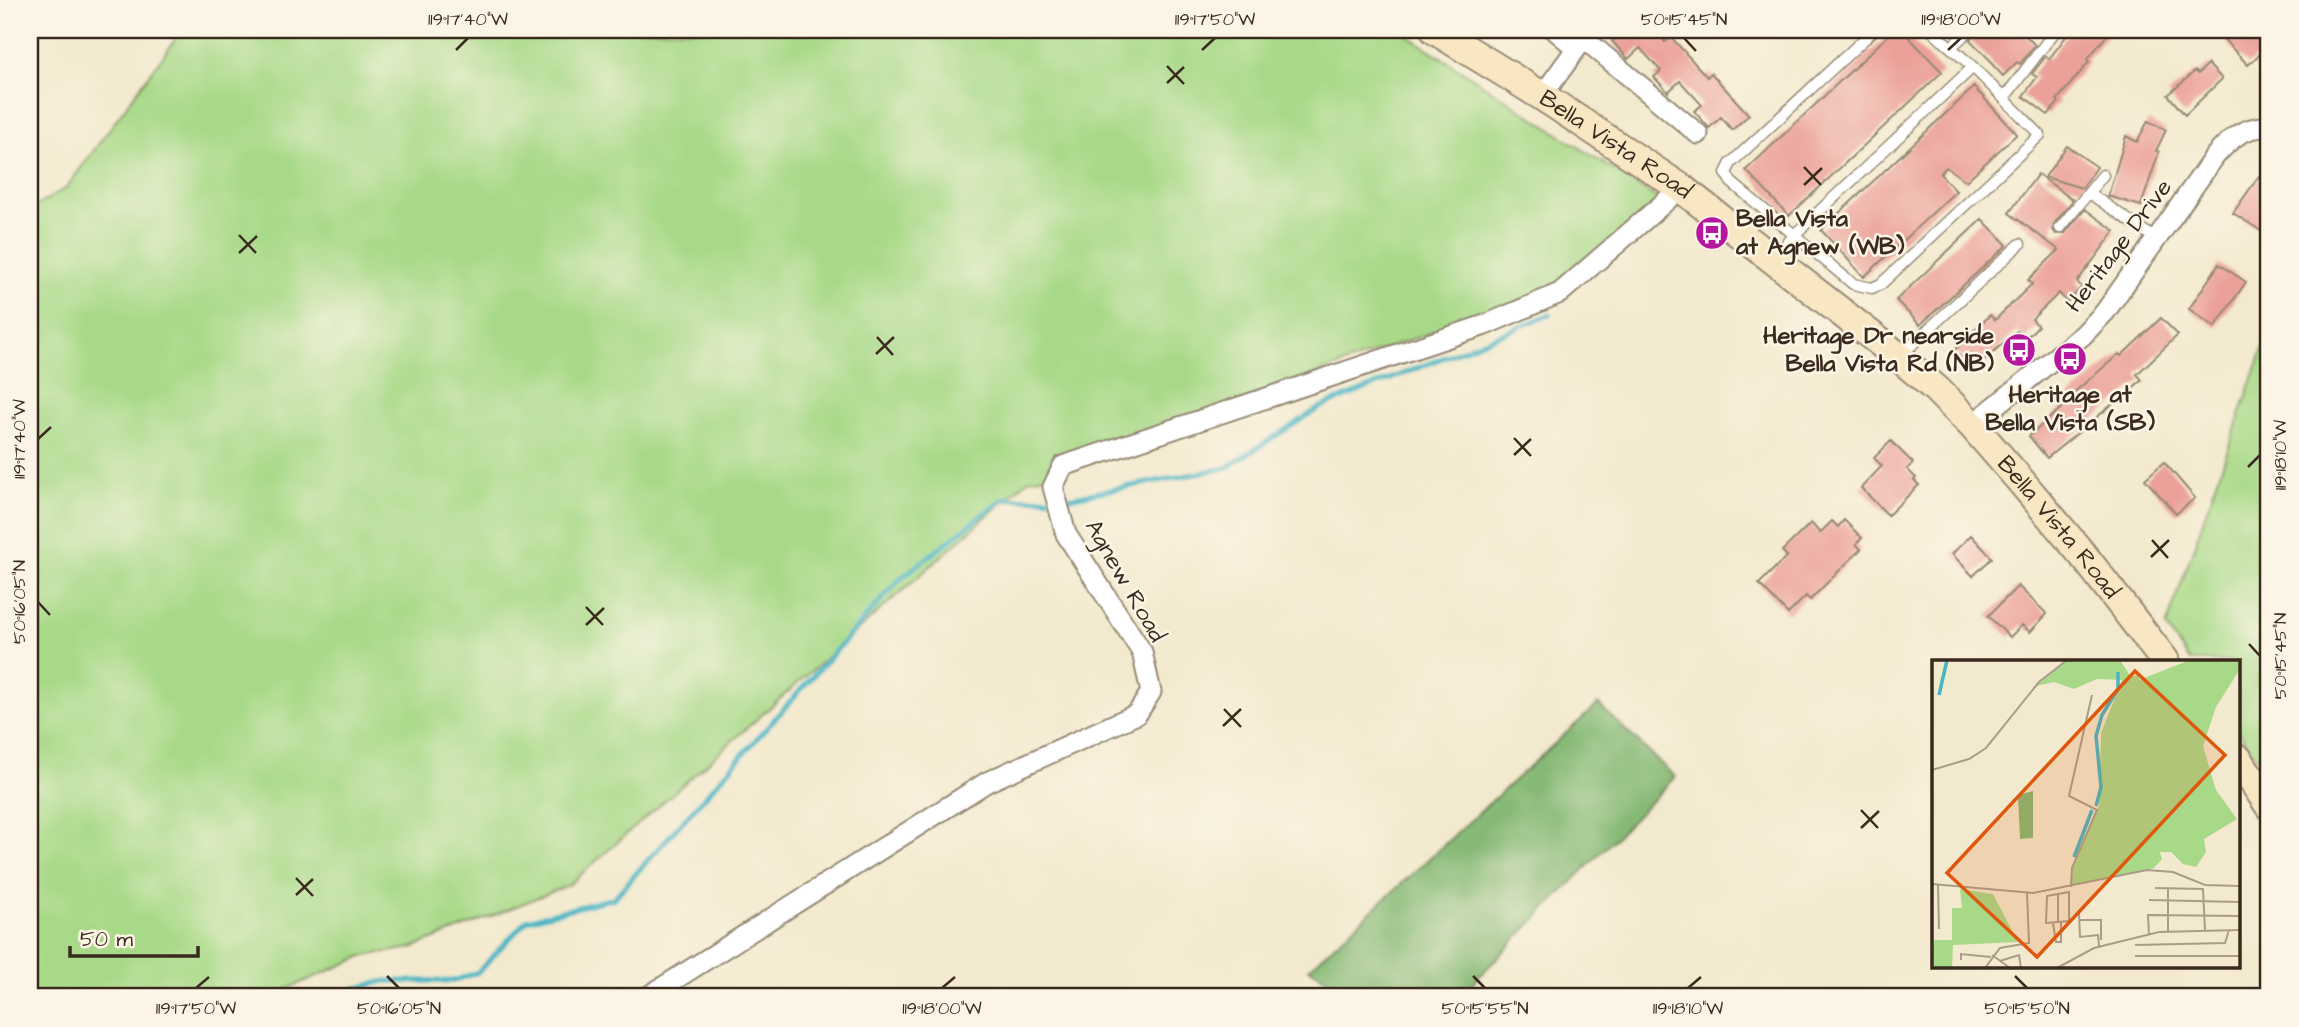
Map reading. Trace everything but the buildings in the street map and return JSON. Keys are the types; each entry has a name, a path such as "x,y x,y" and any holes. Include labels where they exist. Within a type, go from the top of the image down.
{"street":[{"name":"Bella Vista Road","path":"1435,30 1542,96 1681,188 1899,357 1972,425 2087,560 2164,660"},
{"path":"1555,30 1582,38 1698,134"},
{"path":"1542,96 1582,38"},
{"name":"Heritage Drive","path":"1972,425 2083,335 2105,312 2225,144 2245,130 2269,127"},
{"name":"Agnew Road","path":"647,997 987,782 1137,715 1151,692 1142,652 1066,534 1053,487 1063,466 1485,325 1560,293 1681,188"},
{"path":"2240,762 2269,805"}],"lane":[{"path":"1874,30 1731,163 1726,173 1731,182 1853,284 1872,288 1881,284 2040,135 1973,67 1931,30"},
{"path":"1951,47 1970,30"},
{"path":"2004,98 2056,30"},
{"path":"1775,260 1794,234 1973,67"},
{"path":"2060,228 2103,175"},
{"path":"2089,192 2156,239"},
{"path":"1899,357 2020,244"}],"path":[{"path":"30,993 37,997"}],"green space":[{"path":"182,30 1399,30 1666,204 1557,287 1061,466 1055,474 1029,479 569,885 412,948 363,956 268,997 30,997 30,210 67,187"},
{"path":"2269,332 2269,775 2240,733 2240,660 2189,660 2166,627"},
{"path":"1598,704 1675,777 1459,997 1354,997 1309,968"}],"waterway":[{"path":"321,997 385,981 454,981 478,972 527,920 614,898 901,578 1003,499 1068,498 1226,468 1321,407 1549,315"}],"place":[{"name":"Bella Vista at Agnew (WB)","path":"1712,233"},
{"name":"Heritage Dr nearside Bella Vista Rd (NB)","path":"2019,350"},
{"name":"Heritage at Bella Vista (SB)","path":"2070,359"}]}
